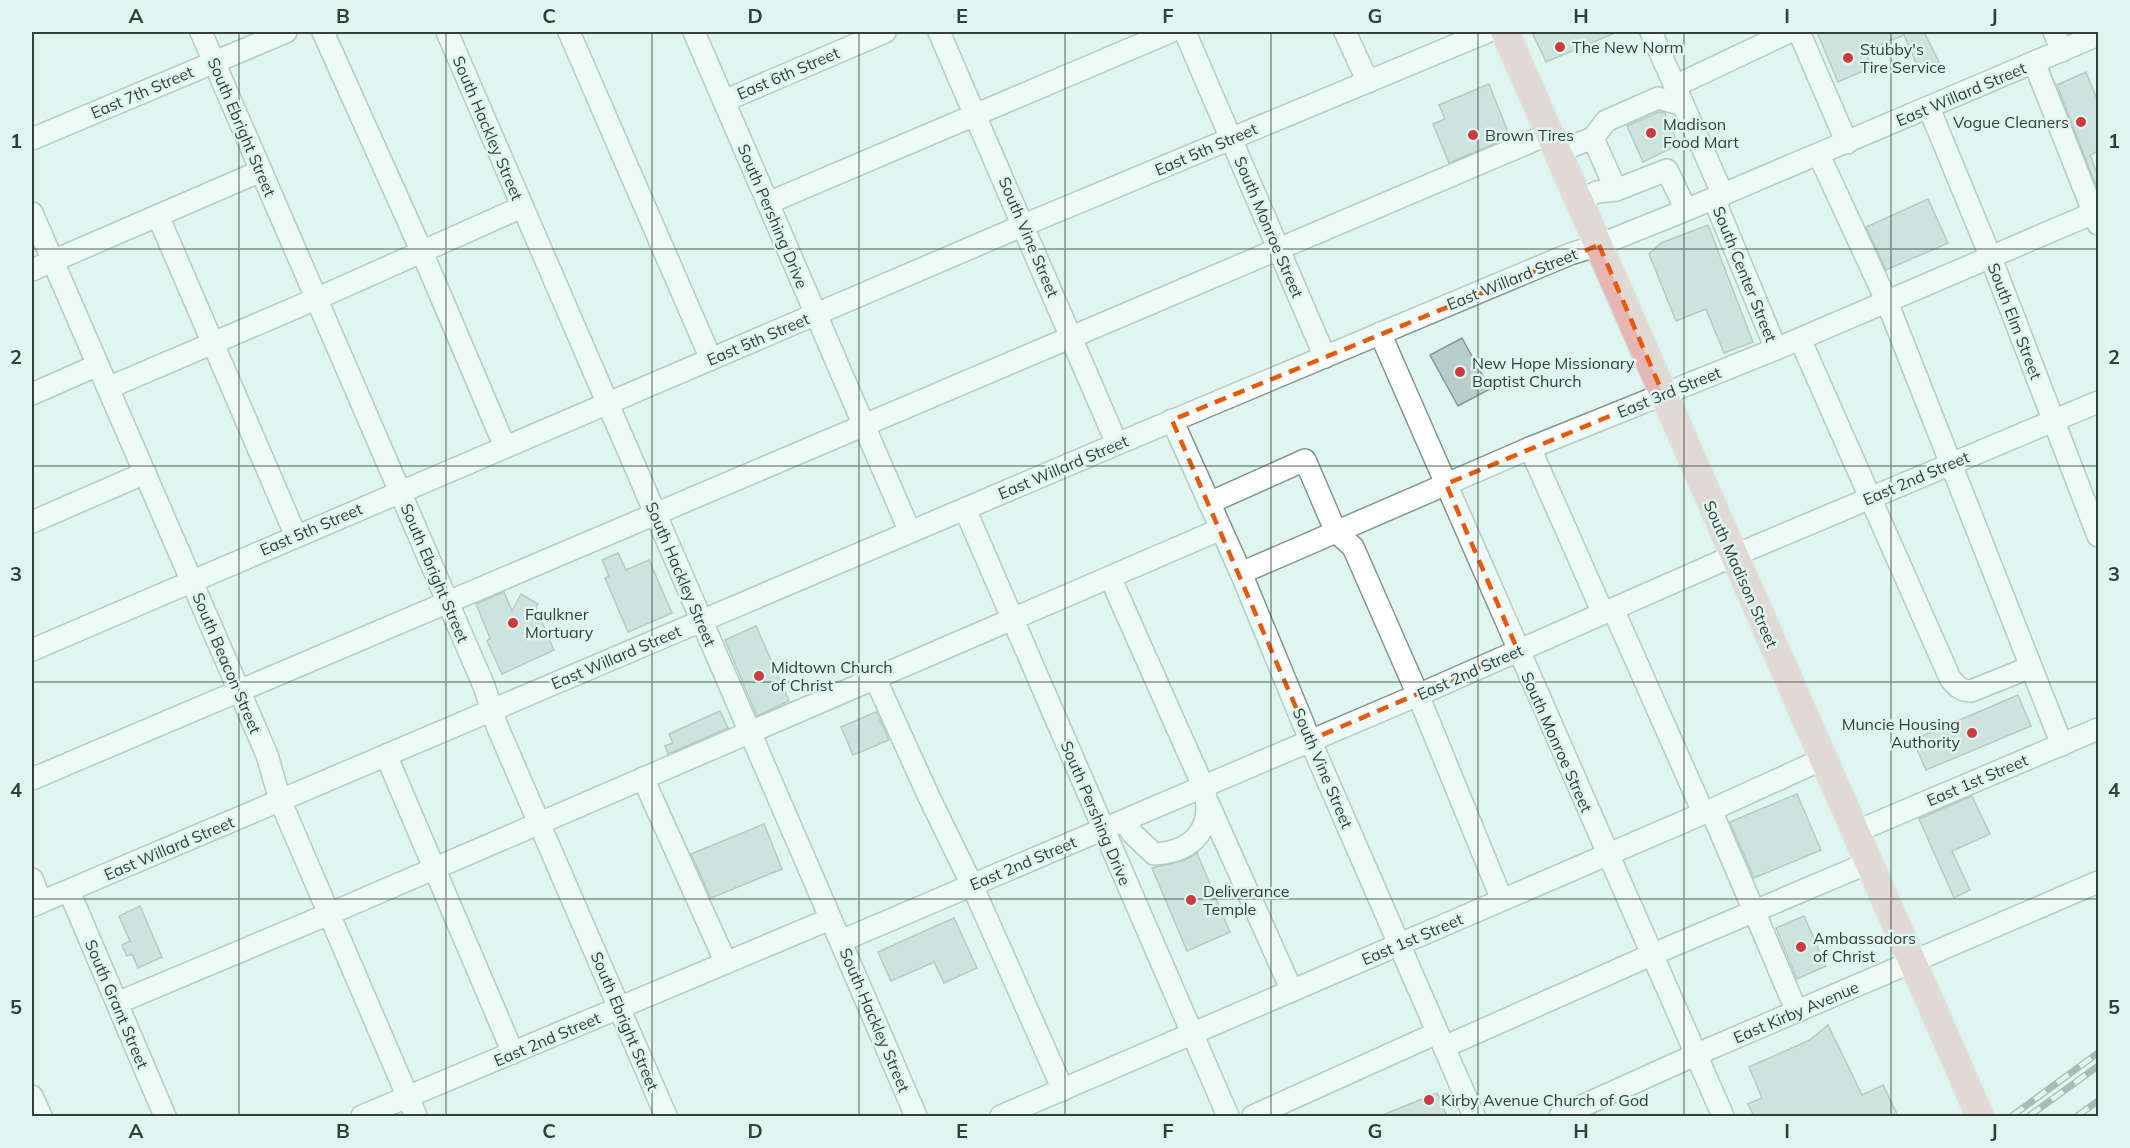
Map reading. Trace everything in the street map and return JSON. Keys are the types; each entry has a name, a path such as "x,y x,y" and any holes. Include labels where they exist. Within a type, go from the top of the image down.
{"main road":[{"name":"South Madison Street","path":"1505,32 1980,1116"}],"street":[{"name":"South Ebright Street","path":"201,32 484,686 491,711 619,1008 658,1114"},
{"name":"East 7th Street","path":"32,140 286,32"},
{"path":"323,32 422,252 505,447"},
{"name":"South Hackley Street","path":"447,32 916,1116"},
{"path":"569,32 711,359"},
{"name":"South Pershing Drive","path":"694,32 910,532"},
{"name":"East 6th Street","path":"724,101 885,32"},
{"name":"South Vine Street","path":"939,32 1117,444"},
{"path":"768,203 1170,32"},
{"name":"South Monroe Street","path":"1185,32 1325,357"},
{"path":"1345,32 1368,82"},
{"name":"East 5th Street","path":"32,650 1024,225 1486,32"},
{"name":"South Center Street","path":"1650,32 1679,95 1776,349"},
{"path":"32,779 1278,248 1553,143 1593,138 1606,121 1658,98 1679,95 1789,32"},
{"path":"1799,32 1847,143"},
{"name":"East Willard Street","path":"36,904 1172,420 1570,254 1599,245 1719,197 1847,143 2034,62 2058,41 2098,35"},
{"path":"2034,62 2097,216"},
{"name":"South Elm Street","path":"1929,108 1991,258 2098,536"},
{"path":"1593,138 1616,190"},
{"path":"1819,154 1887,302 2062,744"},
{"path":"1578,201 1597,192 1616,190 1667,170 1686,210"},
{"path":"32,270 261,171"},
{"path":"108,388 522,207"},
{"name":"South Beacon Street","path":"32,213 267,755 280,800 412,1107"},
{"path":"158,216 296,536"},
{"name":"East 3rd Street","path":"1241,573 1530,448 2097,216"},
{"name":"South Monroe Street","path":"1380,333 1722,1116"},
{"path":"1800,339 1872,497 1950,678 1956,686 1965,691 1971,691 2031,667"},
{"path":"32,394 98,365"},
{"name":"East 2nd Street","path":"841,941 1124,820 1205,795 1310,740 1418,695 1733,556 2098,402"},
{"name":"South Vine Street","path":"1172,420 1241,573 1310,740 1474,1116"},
{"path":"1530,448 1756,912 1797,1012"},
{"path":"1209,503 1305,460 1336,532 1353,547 1418,695 1502,900"},
{"path":"32,522 145,473"},
{"name":"South Pershing Drive","path":"965,509 1228,1116"},
{"path":"117,1003 329,914 1221,529"},
{"path":"1110,577 1292,991"},
{"path":"875,678 972,885 1063,1090"},
{"name":"East 1st Street","path":"1855,832 2098,729"},
{"path":"386,755 513,1053"},
{"name":"East 1st Street","path":"1001,1116 1607,855 1823,759"},
{"path":"643,778 726,963"},
{"path":"1124,820 1133,834 1154,854 1168,854 1195,840 1203,831 1205,795"},
{"path":"1252,1116 1756,912 1869,863"},
{"path":"32,879 36,904"},
{"name":"East Kirby Avenue","path":"1560,1116 1695,1055 2098,882"},
{"name":"South Grant Street","path":"69,891 165,1116"},
{"name":"East 2nd Street","path":"362,1116 412,1107 513,1053 830,919"},
{"path":"32,1096 41,1116"}],"highlighted area":[{"path":"1599,245 1663,394 1446,484 1518,651 1310,740 1172,420"}],"building":[{"name":"The New Norm","path":"1532,32 1617,32 1546,62"},
{"name":"Stubby's Tire Service","path":"1817,32 1924,32 1940,64 1920,72 1904,35 1865,51 1872,67 1838,82"},
{"name":"Vogue Cleaners","path":"2086,72 2098,102 2098,151 2090,155 2098,176 2098,191 2057,85"},
{"name":"Brown Tires","path":"1489,84 1510,137 1449,163 1433,124 1445,119 1439,105"},
{"name":"Madison Food Mart","path":"1659,112 1665,113 1678,145 1643,162 1627,126"},
{"path":"1928,199 1948,243 1886,270 1866,227"},
{"path":"1708,225 1753,342 1724,353 1706,309 1676,321 1649,254 1661,243"},
{"name":"New Hope Missionary Baptist Church","path":"1462,338 1490,389 1458,406 1430,355"},
{"path":"618,553 626,570 649,560 672,613 628,632 605,578 609,576 602,560"},
{"name":"Faulkner Mortuary","path":"504,592 512,611 521,594 538,604 536,608 554,650 502,674 487,641 490,638 476,604"},
{"name":"Midtown Church of Christ","path":"756,626 789,701 757,716 725,640"},
{"name":"Muncie Housing Authority","path":"2018,695 2031,726 1926,770 1913,740"},
{"path":"720,711 728,728 668,754 665,746 673,743 669,734"},
{"path":"876,712 889,740 853,755 841,727"},
{"path":"1797,794 1821,850 1754,878 1730,822"},
{"path":"1972,796 1990,834 1952,851 1970,890 1954,898 1919,819"},
{"path":"764,824 782,869 711,898 691,854"},
{"name":"Deliverance Temple","path":"1197,853 1230,932 1187,951 1152,868 1185,860"},
{"path":"140,906 162,957 138,968 132,954 127,956 122,945 130,941 119,916"},
{"name":"Ambassadors of Christ","path":"1804,916 1826,966 1797,979 1776,928"},
{"path":"954,918 977,968 944,983 934,962 891,981 878,952"},
{"path":"1828,1025 1862,1095 1883,1085 1898,1116 1754,1116 1748,1104 1762,1098 1749,1067 1810,1040"},
{"name":"Kirby Avenue Church of God","path":"1437,1093 1447,1116 1380,1116"}],"railway":[{"path":"2012,1116 2098,1053"},
{"path":"2029,1116 2098,1066"},
{"path":"2077,1116 2098,1101"}],"place":[{"name":"The New Norm","path":"1560,47"},
{"name":"Stubby's Tire Service","path":"1848,58"},
{"name":"Vogue Cleaners","path":"2081,122"},
{"name":"Madison Food Mart","path":"1651,133"},
{"name":"Brown Tires","path":"1473,135"},
{"name":"New Hope Missionary Baptist Church","path":"1460,372"},
{"name":"Faulkner Mortuary","path":"513,623"},
{"name":"Midtown Church of Christ","path":"759,676"},
{"name":"Muncie Housing Authority","path":"1972,733"},
{"name":"Deliverance Temple","path":"1191,900"},
{"name":"Ambassadors of Christ","path":"1801,947"},
{"name":"Kirby Avenue Church of God","path":"1429,1100"}]}
